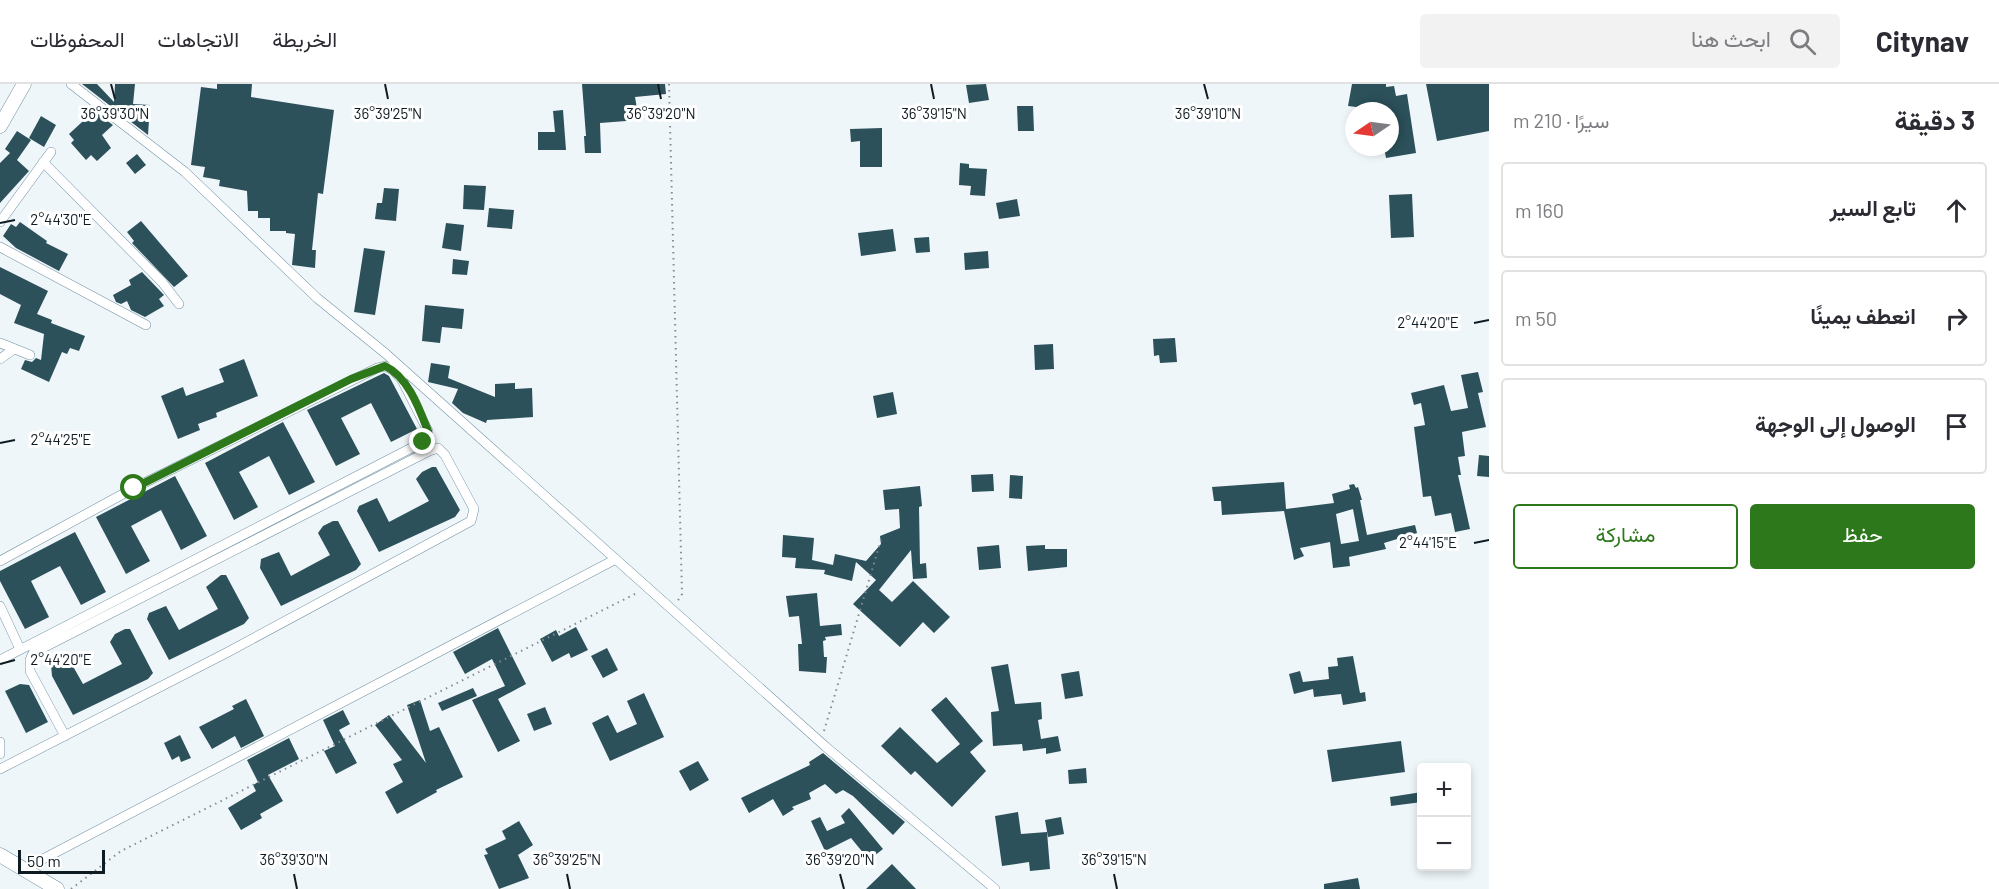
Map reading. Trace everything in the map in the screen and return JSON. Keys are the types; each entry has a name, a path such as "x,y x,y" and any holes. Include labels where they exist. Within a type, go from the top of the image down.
{"main road":[{"path":"0,126 24,84"},
{"path":"0,855 57,889"}],"street":[{"path":"71,84 185,172 317,298 385,353 821,742 995,889"},
{"path":"0,222 51,152"},
{"path":"43,162 162,282 179,304"},
{"path":"0,247 146,325"},
{"path":"0,343 30,356"},
{"path":"0,360 14,349"},
{"path":"0,561 125,493 377,368 385,366 398,374 428,431 423,442 0,660"},
{"path":"0,769 65,736 228,652 471,521 474,509 445,454 438,448 429,451 33,653 29,664 30,671 65,736"},
{"path":"24,869 616,559"},
{"path":"0,606 20,650"},
{"path":"0,742 0,754"}],"path":[{"path":"669,84 682,594 673,610"},
{"path":"821,742 880,540"},
{"path":"71,889 121,851 648,588"}],"building":[{"path":"82,84 97,84 114,102 115,84 135,84 133,104 150,105 148,135"},
{"path":"217,84 252,84 251,97 334,110 323,194 318,193 312,250 316,250 315,268 292,265 295,234 286,233 286,231 270,231 270,218 258,218 258,211 248,211 247,191 219,186 220,180 203,177 205,167 191,165 201,87 217,89"},
{"path":"582,84 665,84 666,94 635,97 639,120 600,123 601,153 585,153"},
{"path":"986,84 989,100 969,103 966,85"},
{"path":"1352,84 1386,84 1386,87 1394,86 1396,96 1407,94 1416,153 1399,156 1399,102 1349,102"},
{"path":"1426,84 1489,84 1489,131 1437,141"},
{"path":"1017,106 1033,106 1034,131 1018,131"},
{"path":"563,110 566,150 538,150 538,132 555,132 553,111"},
{"path":"94,111 113,125 102,135 111,148 97,161 91,155 86,160 71,143 74,140 69,134"},
{"path":"41,116 56,125 44,147 29,138"},
{"path":"882,128 882,167 860,167 860,141 851,142 850,129"},
{"path":"17,131 31,140 17,160 29,171 0,203 0,163 10,153 5,149"},
{"path":"137,154 146,165 135,174 126,163"},
{"path":"960,163 969,164 969,168 987,169 985,196 970,195 971,186 959,185"},
{"path":"464,185 486,186 484,210 463,209"},
{"path":"384,188 399,189 396,221 375,219 377,203 382,203"},
{"path":"1412,194 1414,237 1391,238 1389,195"},
{"path":"1017,199 1020,216 999,219 996,203"},
{"path":"489,208 514,210 512,229 487,227"},
{"path":"141,221 188,276 174,287 132,243 134,241 127,232"},
{"path":"20,222 47,241 46,243 68,254 59,271 16,248 3,236 11,224 16,227"},
{"path":"446,223 464,225 461,251 442,248"},
{"path":"893,229 896,251 861,256 858,233"},
{"path":"929,237 930,252 916,253 914,238"},
{"path":"364,248 385,251 375,315 354,312"},
{"path":"988,251 989,268 965,270 964,253"},
{"path":"453,259 469,261 467,275 452,274"},
{"path":"0,267 48,291 37,314 52,320 51,323 85,336 79,351 70,348 67,354 62,352 49,382 21,369 25,360 32,362 36,358 41,360 44,334 14,323 21,305 0,294"},
{"path":"142,272 164,295 159,299 164,306 145,317 131,310 127,301 121,304 116,302 113,295 131,285 129,280"},
{"path":"425,305 464,309 462,329 442,327 440,343 422,341"},
{"path":"1175,338 1177,362 1160,363 1159,355 1154,356 1153,339"},
{"path":"1053,344 1054,369 1035,370 1034,345"},
{"path":"244,359 258,396 216,413 217,417 198,424 200,430 178,439 161,396 183,387 186,396 224,382 219,369"},
{"path":"431,363 450,366 448,378 495,397 495,384 515,383 515,389 532,388 533,417 487,420 486,423 463,413 452,403 458,389 428,382"},
{"path":"1478,372 1483,392 1478,393 1486,427 1462,432 1465,456 1458,457 1461,475 1458,475 1470,529 1455,532 1451,513 1435,516 1431,496 1423,497 1414,427 1425,425 1421,403 1414,405 1411,393 1444,385 1451,411 1468,408 1461,375"},
{"path":"384,373 389,376 417,429 391,442 371,403 341,418 360,454 336,466 307,410"},
{"path":"893,392 897,414 877,418 873,396"},
{"path":"283,422 315,482 289,495 269,456 239,472 258,507 234,520 205,463"},
{"path":"1479,455 1489,456 1489,477 1477,476"},
{"path":"436,467 460,510 455,517 379,552 357,511 359,506 377,498 389,522 429,501 416,479 422,472"},
{"path":"993,474 994,491 972,492 971,475"},
{"path":"1010,475 1023,476 1022,499 1009,498"},
{"path":"175,476 207,536 181,550 161,510 131,526 150,561 126,574 96,517"},
{"path":"1284,482 1286,509 1334,503 1332,494 1350,489 1349,485 1354,484 1356,488 1358,487 1362,500 1360,500 1367,535 1415,525 1417,533 1384,543 1386,549 1349,557 1350,566 1333,568 1330,542 1300,548 1304,556 1294,560 1284,511 1222,515 1221,501 1214,501 1212,487","holes":["1353,509 1359,541 1341,544 1336,514"]},
{"path":"920,486 922,506 919,507 920,564 926,563 927,578 913,579 911,550 879,590 892,602 913,581 950,617 934,633 923,622 900,647 853,604 876,580 856,562 852,581 824,574 825,570 795,568 796,558 782,557 783,535 814,538 812,560 833,565 835,554 866,561 881,544 880,536 900,528 899,509 885,510 883,490"},
{"path":"338,521 361,564 356,570 281,606 260,568 261,559 279,552 291,576 330,555 318,533 323,526"},
{"path":"75,532 106,592 81,605 60,566 31,581 49,617 25,629 0,581 0,571"},
{"path":"999,545 1001,568 979,570 977,547"},
{"path":"1045,545 1045,549 1067,549 1067,567 1028,571 1026,546"},
{"path":"221,575 226,575 249,618 244,624 169,660 147,619 149,613 166,606 179,630 218,609 206,587"},
{"path":"817,593 820,626 841,624 842,635 825,637 826,640 823,641 824,657 827,657 826,673 799,671 798,644 802,644 799,616 789,617 786,596"},
{"path":"576,627 588,650 571,658 569,653 552,662 540,639 556,630 559,636"},
{"path":"498,628 526,684 498,699 520,741 498,752 472,700 505,686 492,659 465,674 453,652"},
{"path":"130,629 153,673 148,679 73,715 52,676 51,665 70,661 83,684 122,664 110,642 115,634"},
{"path":"607,648 618,670 603,678 591,656"},
{"path":"1353,656 1360,693 1365,692 1366,701 1343,705 1341,694 1314,697 1313,689 1294,694 1289,674 1300,671 1303,682 1329,679 1328,667 1338,666 1337,658"},
{"path":"1008,664 1015,704 1041,702 1042,719 1038,720 1041,739 1058,736 1061,751 1046,754 1046,748 1023,751 1022,744 993,746 991,712 999,711 991,667"},
{"path":"1079,671 1083,696 1065,699 1061,674"},
{"path":"20,684 29,685 48,722 26,733 5,691"},
{"path":"473,688 477,696 442,711 438,703"},
{"path":"644,693 664,737 610,761 592,723 608,715 617,733 637,724 627,701"},
{"path":"946,697 983,741 970,752 986,771 952,807 915,771 911,775 881,746 900,727 937,763 960,744 931,710"},
{"path":"246,699 264,736 241,748 235,736 212,749 199,727 234,709 232,706"},
{"path":"420,700 430,731 439,727 463,777 436,790 437,792 397,814 385,792 403,782 393,764 402,760 375,725 389,715 426,763 407,705"},
{"path":"545,707 552,724 534,731 527,714"},
{"path":"343,710 350,724 339,730 357,763 336,774 324,751 335,746 323,720"},
{"path":"180,735 191,758 181,762 179,756 172,760 164,743"},
{"path":"289,738 299,759 268,775 283,801 260,814 262,818 241,830 228,808 256,791 253,785 258,782 247,760"},
{"path":"1401,741 1405,772 1332,782 1327,750"},
{"path":"823,753 905,822 893,835 853,796 843,790 836,794 825,784 809,793 811,799 792,807 794,809 783,816 773,799 749,813 741,798 810,765 809,762"},
{"path":"698,761 709,780 690,791 679,771"},
{"path":"1086,768 1087,783 1069,784 1068,770"},
{"path":"1417,793 1417,803 1391,806 1390,797"},
{"path":"849,808 883,849 869,860 851,838 825,851 811,821 820,817 827,831 845,823 841,816"},
{"path":"1018,812 1021,834 1047,832 1050,869 1030,871 1029,862 1002,866 995,816"},
{"path":"1061,817 1064,834 1048,837 1045,820"},
{"path":"519,821 533,845 518,855 529,878 499,889 484,855 488,854 485,849 506,839 502,831"},
{"path":"892,864 916,889 866,889"},
{"path":"1358,878 1360,889 1324,889 1324,884"}],"route":[{"path":"134,488 351,379 385,366 398,374 411,393 428,431 428,436 423,442"}]}
